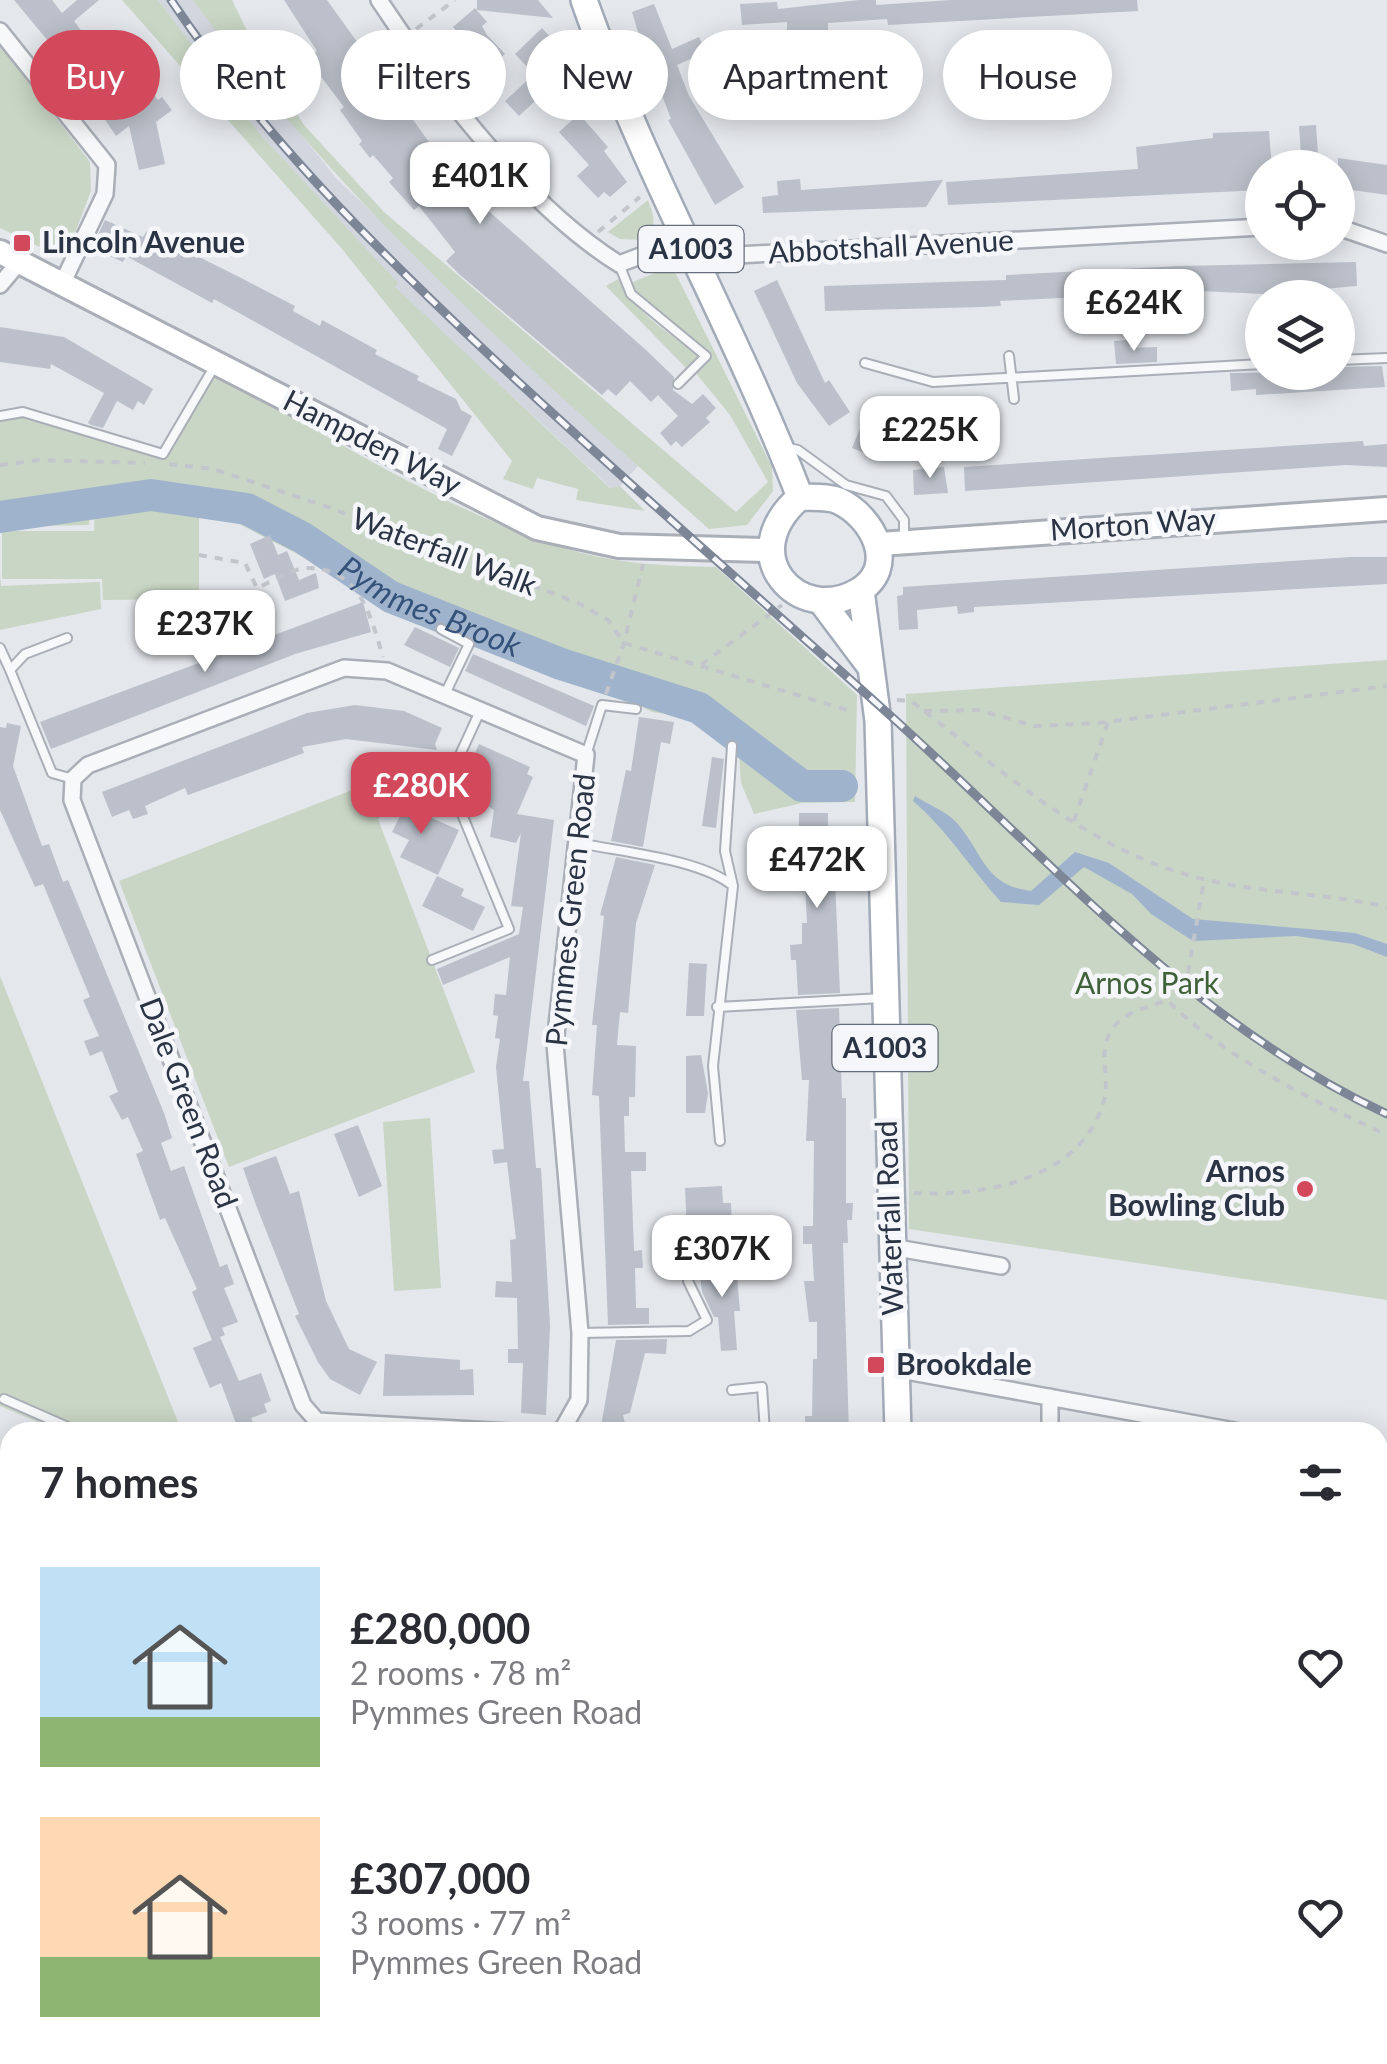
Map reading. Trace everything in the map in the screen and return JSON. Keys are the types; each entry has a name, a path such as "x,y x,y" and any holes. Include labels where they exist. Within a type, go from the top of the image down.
{"main road":[{"name":"A1003","path":"584,0 658,182 702,270 781,446 800,498"},
{"path":"768,550 781,515 800,498 835,499 864,517 892,543 862,590 840,600 820,601"},
{"name":"A1003","path":"768,550 776,570 791,586 820,601"},
{"path":"862,590 868,665"},
{"name":"Waterfall Road","path":"820,601 868,665 878,721 898,1422"}],"street":[{"path":"379,0 399,30"},
{"path":"0,30 107,164 104,194 62,284"},
{"path":"472,120 518,176 586,241 619,264 685,239"},
{"name":"Abbotshall Avenue","path":"702,270 738,255 1245,228"},
{"path":"1355,234 1387,244"},
{"path":"0,284 10,256"},
{"name":"Hampden Way","path":"10,256 537,528 648,549 768,550"},
{"name":"Morton Way","path":"892,543 1387,509"},
{"name":"Pymmes Green Road","path":"74,779 88,765 344,668 386,671 586,755 555,1044 580,1333 579,1400 567,1422"},
{"name":"Dale Green Road","path":"74,779 72,800 303,1405 317,1421 334,1422"},
{"path":"891,1247 1001,1266"},
{"path":"895,1369 1184,1422"},
{"path":"1050,1398 1050,1422"}],"lane":[{"path":"619,264 632,294 706,356 678,384"},
{"path":"1009,356 1014,399"},
{"path":"1355,359 1387,358"},
{"path":"0,416 23,412 164,454 216,363"},
{"path":"865,363 933,382 1245,365"},
{"path":"781,446 798,450 846,484 886,496 904,520 892,543"},
{"path":"442,629 468,644 444,694"},
{"path":"10,670 25,654 67,638"},
{"path":"0,648 52,773 74,779"},
{"path":"586,755 602,704 636,710"},
{"path":"432,960 510,930 455,797 453,770 481,708"},
{"path":"720,1141 713,1066 733,886 725,851 732,746"},
{"path":"383,801 453,770"},
{"path":"578,842 698,869 722,876 733,886"},
{"path":"717,1007 884,998"},
{"path":"580,1333 688,1331 707,1320 688,1281 690,1241 727,1238"},
{"path":"732,1390 762,1387 764,1422"},
{"path":"1,1396 58,1422"}],"path":[{"path":"415,30 455,0"},
{"path":"586,241 658,182"},
{"name":"Waterfall Walk","path":"0,465 38,460 214,469 325,506 578,603 608,620 624,643 782,687 860,714"},
{"path":"199,555 246,563 256,588 308,568 343,579 366,599 386,671"},
{"path":"608,692 644,560"},
{"path":"699,666 790,599"},
{"path":"924,710 978,710 1035,726 1108,722 1387,686"},
{"path":"898,700 911,701 924,710 1074,822 1161,866 1204,879 1387,907"},
{"path":"1074,822 1108,722"},
{"path":"1188,974 1190,942 1204,879"},
{"path":"889,1192 944,1195 989,1188 1037,1174 1071,1156 1095,1129 1106,1096 1107,1036 1122,1015 1168,1000 1188,1021 1245,1058 1387,1136"}],"shaded area":[{"path":"158,0 193,0 217,30 181,30"},
{"path":"249,120 290,120 337,179 638,466 620,486 611,488 394,287 397,283"}],"green space":[{"path":"122,0 158,0 181,30 180,66 160,43 160,30 149,30"},
{"path":"193,0 232,0 247,30 216,30"},
{"path":"0,45 30,84 30,120 58,120 90,162 91,191 65,259 0,228"},
{"path":"228,120 249,120 398,283 395,287 610,488 620,486 645,511 576,500 578,489 537,478 533,489 503,479 512,461 342,249"},
{"path":"289,120 301,120 384,212 736,512 768,482 730,415 695,372 710,356 635,291 633,282 672,266 772,467 773,491 747,525 709,529 438,280"},
{"path":"648,200 653,222 643,240 620,239 608,232"},
{"path":"620,278 644,313 701,355 686,368 606,286"},
{"path":"213,373 388,471 524,534 607,558 716,567 857,695 855,802 802,803 754,814 741,783 737,725 652,712 595,683 381,597 202,505 92,503 89,525 0,527 0,422 22,417 165,458"},
{"path":"95,509 199,509 199,599 103,600 102,579 2,579 2,531 94,531"},
{"path":"0,573 1,586 100,582 101,609 0,630"},
{"name":"Arnos Park","path":"1387,660 1387,1300 909,1229 906,694"},
{"path":"365,785 475,1072 229,1167 119,881"},
{"path":"0,976 178,1422 38,1422 0,1406"},
{"path":"430,1118 441,1288 394,1291 383,1122"}],"water":[{"path":"915,796 952,818 994,875 1015,888 1031,891 1075,852 1109,863 1193,919 1355,933 1387,944 1387,957 1353,944 1296,936 1193,941 1151,914 1132,894 1084,867 1039,905 1001,902 913,801"}],"building":[{"path":"14,0 52,0 62,13 77,0 99,0 74,21 81,30 39,30"},
{"path":"284,0 327,0 349,30 341,30 341,103 321,77 321,30 303,30"},
{"path":"477,0 538,0 553,18 477,10"},
{"path":"859,0 876,0 876,5 951,0 1137,0 1138,11 888,25 887,19 828,23 828,30 787,30 787,22 742,25 740,4 777,2 778,9"},
{"path":"654,4 664,30 637,30 632,12"},
{"path":"475,8 487,22 482,26 484,30 453,27"},
{"path":"668,39 672,49 688,42 688,60 677,65 688,93 688,120 704,120 744,187 715,205 668,120"},
{"path":"526,43 526,66 515,54"},
{"path":"526,81 526,109 519,116 506,100"},
{"path":"162,97 172,110 160,119 160,98"},
{"path":"105,120 159,120 165,164 139,170 129,126 116,136"},
{"path":"347,120 413,120 434,149 482,196 477,201 674,377 673,390 692,404 703,394 716,408 706,418 710,422 682,447 676,441 671,446 660,433 678,416 658,395 651,402 630,381 616,396 608,389 602,395 446,261 455,252 419,206 414,210 389,182 393,178 373,155 370,158 359,144 362,141"},
{"path":"572,120 584,120 608,147 604,151 627,182 610,197 604,192 598,198 577,176 589,165 559,132"},
{"path":"1316,125 1318,150 1301,150 1299,126"},
{"path":"1269,131 1271,150 1245,150 1245,191 948,205 946,182 1138,169 1136,147 1213,138 1213,133"},
{"path":"1355,160 1387,165 1387,195 1355,190"},
{"path":"800,179 801,190 943,180 926,207 763,213 762,197 778,195 777,181"},
{"path":"105,220 143,237 147,231 241,278 295,306 293,311 320,326 322,320 377,350 375,354 456,399 461,410 472,416 452,456 438,449 447,429 214,299 212,303 126,256 123,262 92,248"},
{"path":"1356,262 1357,286 1355,280 1245,280 1245,293 1200,291 1000,301 1001,306 825,311 824,286 1006,280 1006,275"},
{"path":"777,280 825,383 829,380 850,412 829,426 797,383 754,291"},
{"path":"0,327 64,337 153,389 144,405 138,401 133,410 117,401 103,428 91,425 88,423 104,393 51,364 50,369 0,362"},
{"path":"1129,340 1130,348 1157,347 1157,362 1116,364 1114,341"},
{"path":"1382,366 1385,387 1355,389 1355,367"},
{"path":"1230,373 1245,373 1245,390 1231,391"},
{"path":"1256,390 1337,390 1256,395"},
{"path":"862,424 896,438 886,461 852,448"},
{"path":"1363,441 1364,446 1387,444 1387,467 1346,465 965,491 964,467"},
{"path":"944,467 948,493 914,495 913,470"},
{"path":"270,535 278,555 287,551 299,580 316,573 319,588 285,601 275,574 264,579 250,544"},
{"path":"1387,557 1387,584 974,607 974,612 958,614 957,606 917,610 918,629 899,630 897,596 903,595 903,587"},
{"path":"363,602 371,632 295,654 51,749 40,722"},
{"path":"415,627 459,648 450,667 404,645"},
{"path":"473,654 594,706 586,726 465,671"},
{"path":"355,705 404,711 442,728 435,744 437,750 346,739 302,747 304,753 188,795 185,788 145,806 148,814 133,819 129,810 112,817 102,792 307,713"},
{"path":"639,717 674,722 670,744 661,742 643,847 611,841 626,770 631,771"},
{"path":"7,723 21,726 13,766 42,846 49,844 63,882 68,880 164,1113 172,1138 161,1143 171,1171 184,1166 220,1267 227,1264 234,1284 224,1288 238,1322 222,1328 225,1335 220,1337 239,1381 261,1373 271,1401 264,1404 267,1412 251,1418 253,1422 235,1422 221,1383 210,1388 193,1348 212,1340 192,1292 197,1289 165,1218 160,1220 136,1154 143,1151 128,1117 122,1120 109,1096 118,1092 102,1051 90,1056 84,1041 99,1036 83,1000 90,997 43,884 35,887 0,810 0,727 6,728"},
{"path":"479,744 530,767 527,774 533,777 517,814 554,820 523,1081 529,1081 536,1168 541,1168 550,1326 546,1415 521,1413 523,1363 508,1363 508,1349 518,1349 517,1298 495,1297 496,1281 512,1282 510,1240 516,1239 507,1162 494,1164 492,1150 504,1149 496,1067 500,1039 495,1038 498,1016 493,1015 495,994 506,995 510,957 443,985 437,969 519,934 523,907 511,906 521,833 516,843 490,837 494,810 471,795 481,772 469,766"},
{"path":"439,756 443,766 378,794 372,778"},
{"path":"712,757 724,759 716,828 702,826"},
{"path":"372,802 383,808 397,803 459,830 438,875 400,857 409,840 392,832 404,808 377,818"},
{"path":"799,813 828,813 828,882 835,881 840,993 798,995 796,960 791,960 790,945 802,944 802,923 807,923 805,884 798,884"},
{"path":"616,857 655,865 636,923 628,1013 620,1012 617,1045 636,1046 635,1097 629,1097 629,1116 624,1116 625,1152 646,1152 646,1171 631,1171 634,1251 642,1250 643,1268 635,1268 636,1308 649,1308 649,1324 608,1325 599,1096 592,1095 597,1025 592,1025 604,916 600,915"},
{"path":"437,876 464,889 461,896 485,907 473,931 422,906"},
{"path":"689,963 707,964 704,1016 686,1016"},
{"path":"839,1008 842,1098 846,1098 846,1203 853,1203 852,1220 847,1220 848,1243 843,1243 849,1422 805,1422 805,1416 812,1416 813,1359 817,1359 817,1322 809,1322 804,1281 814,1281 812,1244 803,1244 803,1226 813,1226 814,1141 806,1141 809,1080 802,1080 796,1010"},
{"path":"701,1055 708,1093 705,1113 686,1113 686,1056"},
{"path":"358,1125 382,1186 359,1197 334,1134"},
{"path":"276,1156 290,1194 299,1191 326,1301 349,1349 377,1362 360,1395 330,1379 295,1316 299,1314 243,1168"},
{"path":"722,1186 723,1203 731,1203 732,1231 687,1233 685,1188"},
{"path":"736,1264 740,1311 734,1311 737,1350 721,1351 718,1317 714,1317 702,1292 699,1268"},
{"path":"667,1339 666,1354 645,1353 630,1413 623,1415 625,1422 602,1422 616,1340"},
{"path":"385,1354 460,1360 460,1370 473,1369 474,1395 383,1396"}],"waterway":[{"name":"Pymmes Brook","path":"0,517 151,495 247,509 303,538 391,597 561,664 699,708 802,786 842,786"}],"railway":[{"path":"171,0 244,99 324,191 546,408 883,709 1121,931 1248,1032 1315,1076 1387,1114"}],"place":[{"name":"Lincoln Avenue","path":"22,243"},
{"name":"Arnos Bowling Club","path":"1305,1189"},
{"name":"Brookdale","path":"876,1365"}]}
